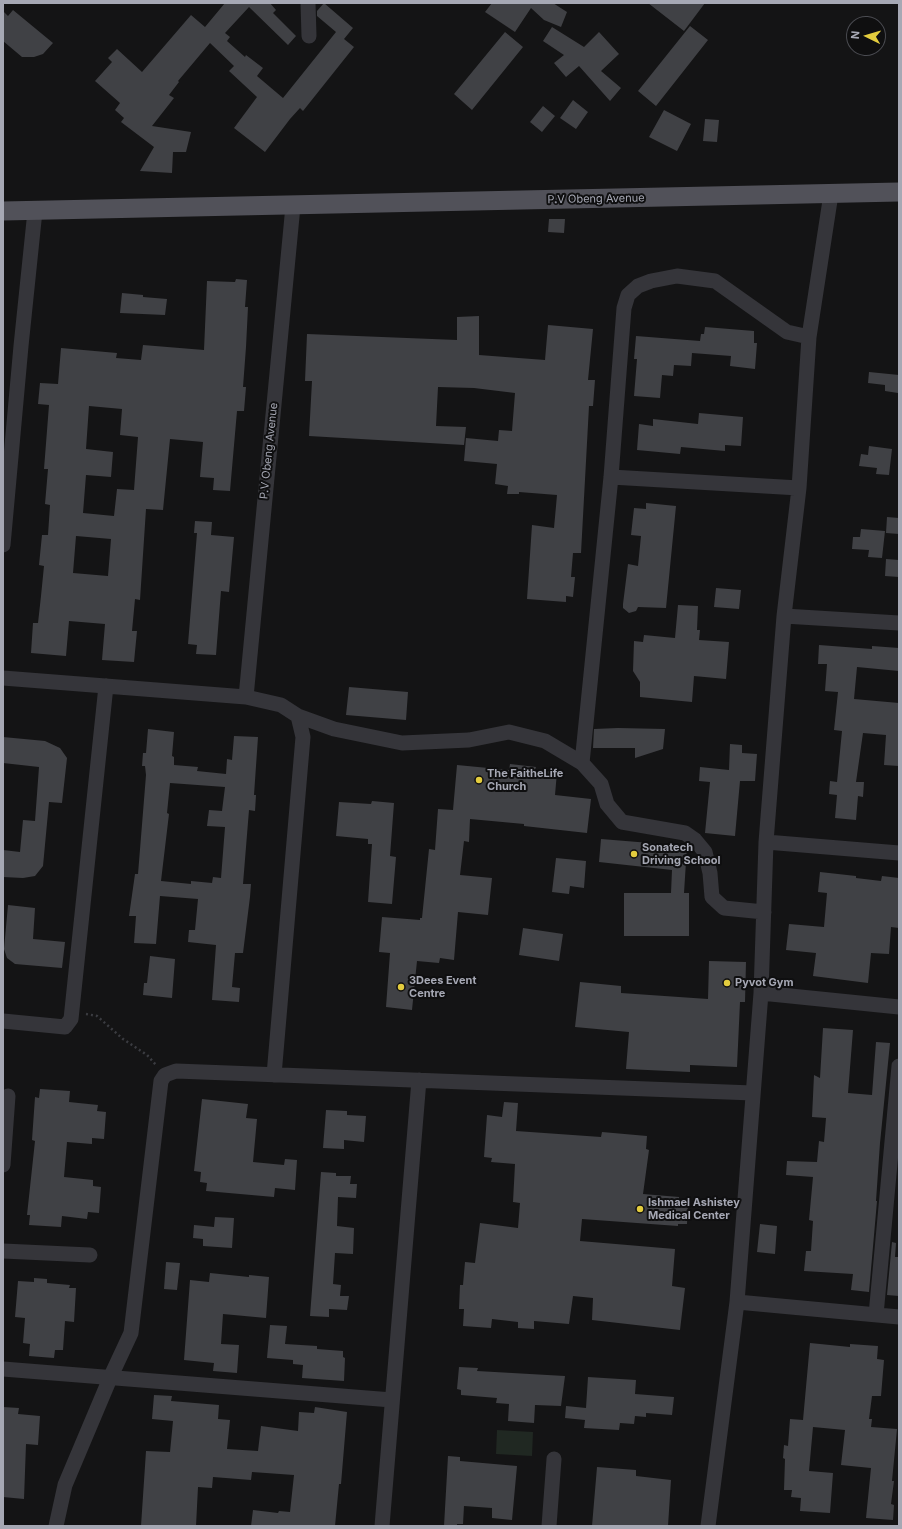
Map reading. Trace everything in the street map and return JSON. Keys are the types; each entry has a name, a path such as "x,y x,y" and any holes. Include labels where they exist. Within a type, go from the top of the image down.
{"main road":[{"name":"P.V Obeng Avenue","path":"3,211 899,192"}],"street":[{"path":"308,3 310,36"},
{"path":"708,1526 737,1302 761,993 766,842 784,616 799,488 809,337 831,194"},
{"name":"P.V Obeng Avenue","path":"246,697 293,206"},
{"path":"3,545 35,211"},
{"path":"582,763 611,477 624,308 628,295 638,286 651,281 677,276 714,281 787,332 809,337"},
{"path":"611,477 799,488"},
{"path":"784,616 899,623"},
{"path":"3,678 246,697 281,705 298,716 334,729 402,743 469,740 509,732 545,741 582,763 601,784 607,804 622,822 685,833 695,840 705,852 710,872 712,897 724,908 764,912"},
{"path":"3,1021 65,1027 71,1019 106,686"},
{"path":"274,1075 303,737 298,716"},
{"path":"766,842 899,853"},
{"path":"761,993 899,1007"},
{"path":"876,1315 899,1066"},
{"path":"56,1526 65,1486 110,1376 131,1333 161,1081 165,1075 176,1072 274,1075 753,1093"},
{"path":"382,1526 419,1080"},
{"path":"3,1165 8,1096"},
{"path":"3,1251 90,1255"},
{"path":"737,1302 899,1317"},
{"path":"3,1369 110,1376 392,1400"},
{"path":"549,1526 554,1459"}],"path":[{"path":"71,1019 87,1013 97,1016 123,1039 147,1055 165,1075"}],"shaded area":[{"path":"497,1430 533,1432 532,1456 496,1454"}],"building":[{"path":"225,3 270,3 276,10 273,13 296,36 288,45 249,7 225,33 230,37 227,41 245,57 246,55 263,68 257,76 283,98 336,32 317,16 317,11 324,3 353,28 344,39 354,47 303,111 300,108 265,152 234,128 257,97 229,71 234,66 210,43 178,81 179,82 169,95 174,98 152,126 191,132 186,152 173,152 172,173 140,171 154,147 121,122 124,118 115,110 120,103 95,81 112,62 108,58 117,49 142,72 191,15 205,27"},
{"path":"492,3 553,3 567,12 561,27 544,20 531,8 515,32 485,12"},
{"path":"648,3 705,3 684,31"},
{"path":"13,10 53,43 43,54 34,57 22,57 3,41 3,11 8,16"},
{"path":"690,26 708,40 656,106 638,91"},
{"path":"552,27 584,47 599,32 619,54 601,71 621,88 610,101 579,66 566,77 554,63 564,55 543,41"},
{"path":"505,32 523,47 472,110 454,94"},
{"path":"573,100 588,112 576,129 560,118"},
{"path":"543,106 555,116 542,132 530,122"},
{"path":"664,110 691,124 677,151 649,137"},
{"path":"705,119 719,120 717,142 703,141"},
{"path":"549,219 565,219 564,233 548,232"},
{"path":"236,279 247,280 245,307 248,307 243,387 246,387 244,411 237,411 230,491 213,490 214,478 200,477 203,442 170,439 163,510 146,509 140,600 135,599 132,631 137,631 134,662 102,660 105,624 69,621 66,656 31,653 33,623 38,623 44,566 39,565 42,535 48,535 50,505 45,504 48,469 44,469 49,405 38,404 40,383 58,384 61,348 117,353 116,358 141,360 143,345 204,350 207,281 235,282","holes":["89,406 122,409 120,435 138,437 134,490 117,489 114,516 83,513 86,475 111,477 113,452 86,449","76,536 111,539 108,576 73,573"]},
{"path":"122,293 167,299 165,315 120,313"},
{"path":"479,316 479,355 545,360 548,325 593,329 588,380 595,380 593,406 589,406 581,553 573,553 571,577 575,577 573,597 566,596 566,602 527,599 532,525 554,528 557,495 519,492 519,494 507,494 508,486 495,484 497,464 464,461 466,438 498,441 499,430 512,431 515,393 474,388 438,387 436,426 466,427 464,445 309,436 312,381 305,381 307,334 457,340 457,317"},
{"path":"705,327 754,331 754,343 757,343 755,369 730,366 731,356 692,353 691,366 674,365 673,376 662,375 660,398 634,396 637,359 634,359 636,336 700,341 701,334 704,334"},
{"path":"869,372 899,375 898,393 885,391 885,385 868,383"},
{"path":"699,413 743,417 741,446 725,445 725,451 681,447 680,454 637,450 639,424 653,426 653,419 698,424"},
{"path":"869,446 892,449 889,475 876,474 877,468 859,466 861,454 868,455"},
{"path":"646,503 676,506 666,608 638,607 636,611 629,613 623,608 628,564 638,566 641,536 631,535 634,508 646,509"},
{"path":"887,517 899,518 899,534 886,533"},
{"path":"195,521 212,522 211,535 234,537 229,592 221,591 216,655 196,654 197,645 188,644 197,533 194,533"},
{"path":"861,529 885,531 882,558 868,557 869,550 852,549 853,537 860,537"},
{"path":"886,559 899,560 899,577 885,576"},
{"path":"716,588 741,590 739,609 714,607"},
{"path":"678,605 698,606 697,630 700,630 699,640 729,642 726,679 694,676 692,702 640,697 640,682 633,671 634,641 643,642 644,635 675,638"},
{"path":"819,645 872,649 872,646 899,648 899,671 857,667 854,699 899,703 899,766 884,765 886,735 863,733 856,782 864,782 863,797 858,796 856,820 835,818 837,795 829,794 830,781 837,782 842,731 834,730 838,692 825,691 827,664 818,664"},
{"path":"349,687 408,692 406,720 346,715"},
{"path":"148,729 174,732 172,756 174,757 174,765 198,767 197,771 226,774 227,759 232,760 234,736 258,737 254,795 256,795 255,811 249,810 243,884 251,884 250,897 243,953 235,953 232,987 240,988 239,1002 212,1000 216,945 188,942 189,930 195,930 198,899 160,896 156,944 134,943 136,916 129,916 135,874 138,874 146,775 145,766 142,766 143,753 146,753","holes":["170,783 225,787 222,811 209,810 207,826 225,827 221,878 213,877 212,883 191,881 191,884 161,881 169,814 167,813"]},
{"path":"594,729 665,729 663,749 635,758 635,748 593,748"},
{"path":"3,737 45,741 60,748 67,758 62,803 49,802 43,866 35,876 23,878 3,877 3,850 20,852 23,820 35,821 39,767 3,763"},
{"path":"730,744 742,745 742,753 757,754 755,781 740,781 735,836 705,833 710,782 699,781 700,767 729,770"},
{"path":"510,764 536,767 535,770 557,772 555,795 591,799 587,833 524,826 524,824 470,819 469,842 464,841 460,875 492,878 488,915 458,912 454,960 440,958 439,963 417,961 412,1010 386,1007 390,953 379,952 382,917 420,920 420,918 422,918 429,849 435,850 438,809 453,810 457,765 509,770"},
{"path":"372,801 394,803 390,856 396,857 392,904 368,902 372,844 368,844 368,839 336,836 339,802 371,804"},
{"path":"601,839 687,846 684,893 689,893 689,936 624,936 624,893 671,893 672,870 599,862"},
{"path":"556,858 586,861 584,888 570,886 569,894 552,892"},
{"path":"820,872 856,876 856,878 881,881 882,876 899,878 899,928 891,927 889,954 871,953 868,983 813,976 816,953 786,950 789,924 824,927 827,893 818,892"},
{"path":"8,905 35,908 33,939 65,942 62,968 15,964 7,958 4,949"},
{"path":"523,928 563,934 559,961 519,955"},
{"path":"150,956 175,959 172,998 143,995 144,983 147,983"},
{"path":"709,961 746,962 745,1002 740,1002 737,1067 690,1065 690,1072 626,1069 629,1032 575,1027 580,982 621,986 621,993 708,999"},
{"path":"823,1028 853,1030 848,1093 872,1095 876,1042 890,1043 880,1143 877,1201 869,1292 851,1290 853,1274 804,1271 806,1251 811,1251 813,1221 809,1220 813,1177 786,1175 787,1161 817,1162 819,1141 824,1142 826,1118 812,1117 814,1075 820,1078"},
{"path":"40,1089 70,1091 69,1102 98,1105 97,1111 106,1112 104,1139 92,1138 92,1144 67,1142 64,1177 93,1180 93,1186 101,1187 99,1213 88,1212 87,1219 62,1216 61,1227 29,1225 30,1215 27,1215 35,1141 32,1140 35,1097 39,1098"},
{"path":"202,1099 248,1104 246,1118 257,1119 253,1162 284,1165 285,1159 297,1160 295,1190 275,1188 274,1197 206,1191 207,1183 200,1182 201,1172 194,1171"},
{"path":"504,1102 518,1103 516,1131 601,1137 602,1132 647,1136 646,1149 649,1150 643,1194 679,1197 679,1201 688,1202 687,1224 678,1224 678,1226 582,1219 580,1241 675,1249 672,1286 685,1288 680,1330 592,1320 593,1298 573,1296 569,1324 534,1321 534,1329 518,1328 518,1322 492,1319 491,1328 463,1326 464,1309 459,1309 460,1285 463,1285 465,1262 475,1263 480,1223 518,1228 520,1203 513,1202 515,1164 491,1162 492,1158 484,1157 487,1115 502,1117"},
{"path":"326,1110 347,1111 347,1115 366,1116 364,1142 344,1140 344,1149 323,1148"},
{"path":"321,1172 336,1173 336,1176 351,1176 350,1184 357,1184 356,1198 338,1197 337,1226 354,1228 353,1254 335,1253 333,1284 341,1285 340,1296 349,1296 347,1310 329,1309 329,1317 310,1316"},
{"path":"215,1217 234,1218 232,1248 203,1246 203,1239 193,1238 194,1225 214,1227"},
{"path":"760,1224 777,1226 775,1254 757,1252"},
{"path":"892,1242 896,1243 895,1257 899,1257 899,1296 887,1295"},
{"path":"166,1262 180,1263 177,1290 164,1289"},
{"path":"210,1273 249,1277 249,1275 269,1277 266,1318 223,1314 221,1344 239,1345 237,1373 213,1371 214,1363 184,1360 190,1280 209,1282"},
{"path":"34,1278 47,1279 47,1283 70,1285 69,1288 76,1288 74,1322 65,1321 63,1350 55,1350 54,1358 29,1356 30,1344 23,1343 25,1318 15,1317 18,1281 34,1282"},
{"path":"270,1325 287,1326 285,1344 317,1346 317,1349 343,1351 343,1357 345,1358 344,1381 302,1378 303,1365 293,1364 293,1360 267,1358"},
{"path":"810,1343 850,1347 850,1344 878,1346 877,1359 884,1360 881,1396 872,1396 869,1419 872,1419 871,1427 897,1429 892,1481 894,1481 891,1504 894,1505 893,1520 866,1518 871,1468 841,1465 845,1430 813,1427 809,1471 833,1473 830,1513 800,1511 801,1498 791,1497 792,1490 784,1490 784,1445 788,1446 790,1419 803,1420"},
{"path":"459,1367 478,1368 477,1371 565,1376 561,1406 535,1405 534,1423 508,1421 509,1404 496,1403 497,1398 461,1395 461,1390 457,1389"},
{"path":"588,1377 636,1380 635,1394 674,1397 672,1415 646,1413 646,1417 635,1416 634,1424 620,1423 619,1430 584,1428 585,1420 565,1418 566,1406 586,1408"},
{"path":"154,1395 172,1396 171,1401 219,1405 218,1419 230,1420 227,1449 258,1451 261,1426 298,1431 299,1412 314,1413 315,1407 347,1412 341,1484 339,1484 335,1526 251,1526 253,1510 278,1513 279,1511 290,1512 294,1475 252,1472 251,1480 213,1477 212,1488 198,1487 196,1526 141,1526 146,1451 170,1452 173,1421 152,1419"},
{"path":"3,1407 19,1408 18,1414 40,1416 38,1445 26,1444 24,1499 3,1497"},
{"path":"448,1456 460,1457 460,1461 517,1466 512,1520 492,1518 492,1508 464,1506 463,1524 457,1524 457,1526 444,1526"},
{"path":"597,1467 636,1470 636,1476 671,1480 668,1526 592,1526"}],"place":[{"name":"The FaitheLife Church","path":"479,780"},
{"name":"Sonatech Driving School","path":"634,854"},
{"name":"Pyvot Gym","path":"727,983"},
{"name":"3Dees Event Centre","path":"401,987"},
{"name":"Ishmael Ashistey Medical Center","path":"640,1209"}]}
